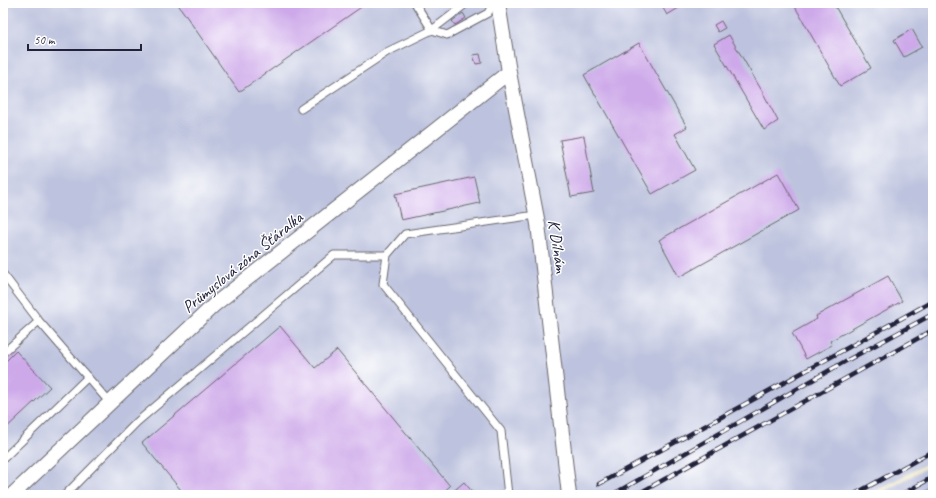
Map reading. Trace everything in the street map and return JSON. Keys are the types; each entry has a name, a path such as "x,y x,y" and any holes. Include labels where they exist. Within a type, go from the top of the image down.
{"street":[{"name":"K Dílnám","path":"498,3 509,72 536,215 569,495"},
{"name":"Průmyslová zóna Šťáralka","path":"12,495 214,305 509,72"}],"lane":[{"path":"415,3 432,30 446,35 488,12 493,3"},
{"path":"300,109 387,52 432,30 467,3"},
{"path":"508,495 501,431 383,284 387,255 405,234 536,215"},
{"path":"65,495 136,422 334,255 387,255"},
{"path":"3,274 40,321 110,403"},
{"path":"3,354 40,321"},
{"path":"3,459 88,377"}],"shaded area":[{"path":"3,3 933,3 933,460 868,495 3,495"},
{"path":"933,464 933,495 878,495"}],"building":[{"path":"177,3 367,3 239,92"},
{"path":"660,3 687,3 667,15"},
{"path":"793,3 833,3 871,68 840,86"},
{"path":"463,13 466,18 455,25 452,21"},
{"path":"721,21 725,28 718,32 714,25"},
{"path":"912,29 922,47 904,57 894,40"},
{"path":"729,35 778,121 764,130 714,44"},
{"path":"639,43 687,127 675,134 695,170 652,194 584,75"},
{"path":"480,54 482,63 476,64 473,55"},
{"path":"584,136 594,193 571,197 560,140"},
{"path":"778,173 799,210 679,277 659,240"},
{"path":"474,177 480,203 401,220 395,194"},
{"path":"888,276 902,301 830,341 832,345 806,359 792,333 817,319 816,316"},
{"path":"280,326 315,368 337,350 450,486 440,495 185,495 142,443"},
{"path":"16,351 50,387 3,431 3,364"},
{"path":"464,482 475,495 449,495"}],"railway":[{"path":"599,484 933,301"},
{"path":"612,495 844,362 933,314"},
{"path":"636,495 933,330"},
{"path":"853,495 933,451"},
{"path":"901,495 933,477"},
{"path":"924,495 933,490"}]}
